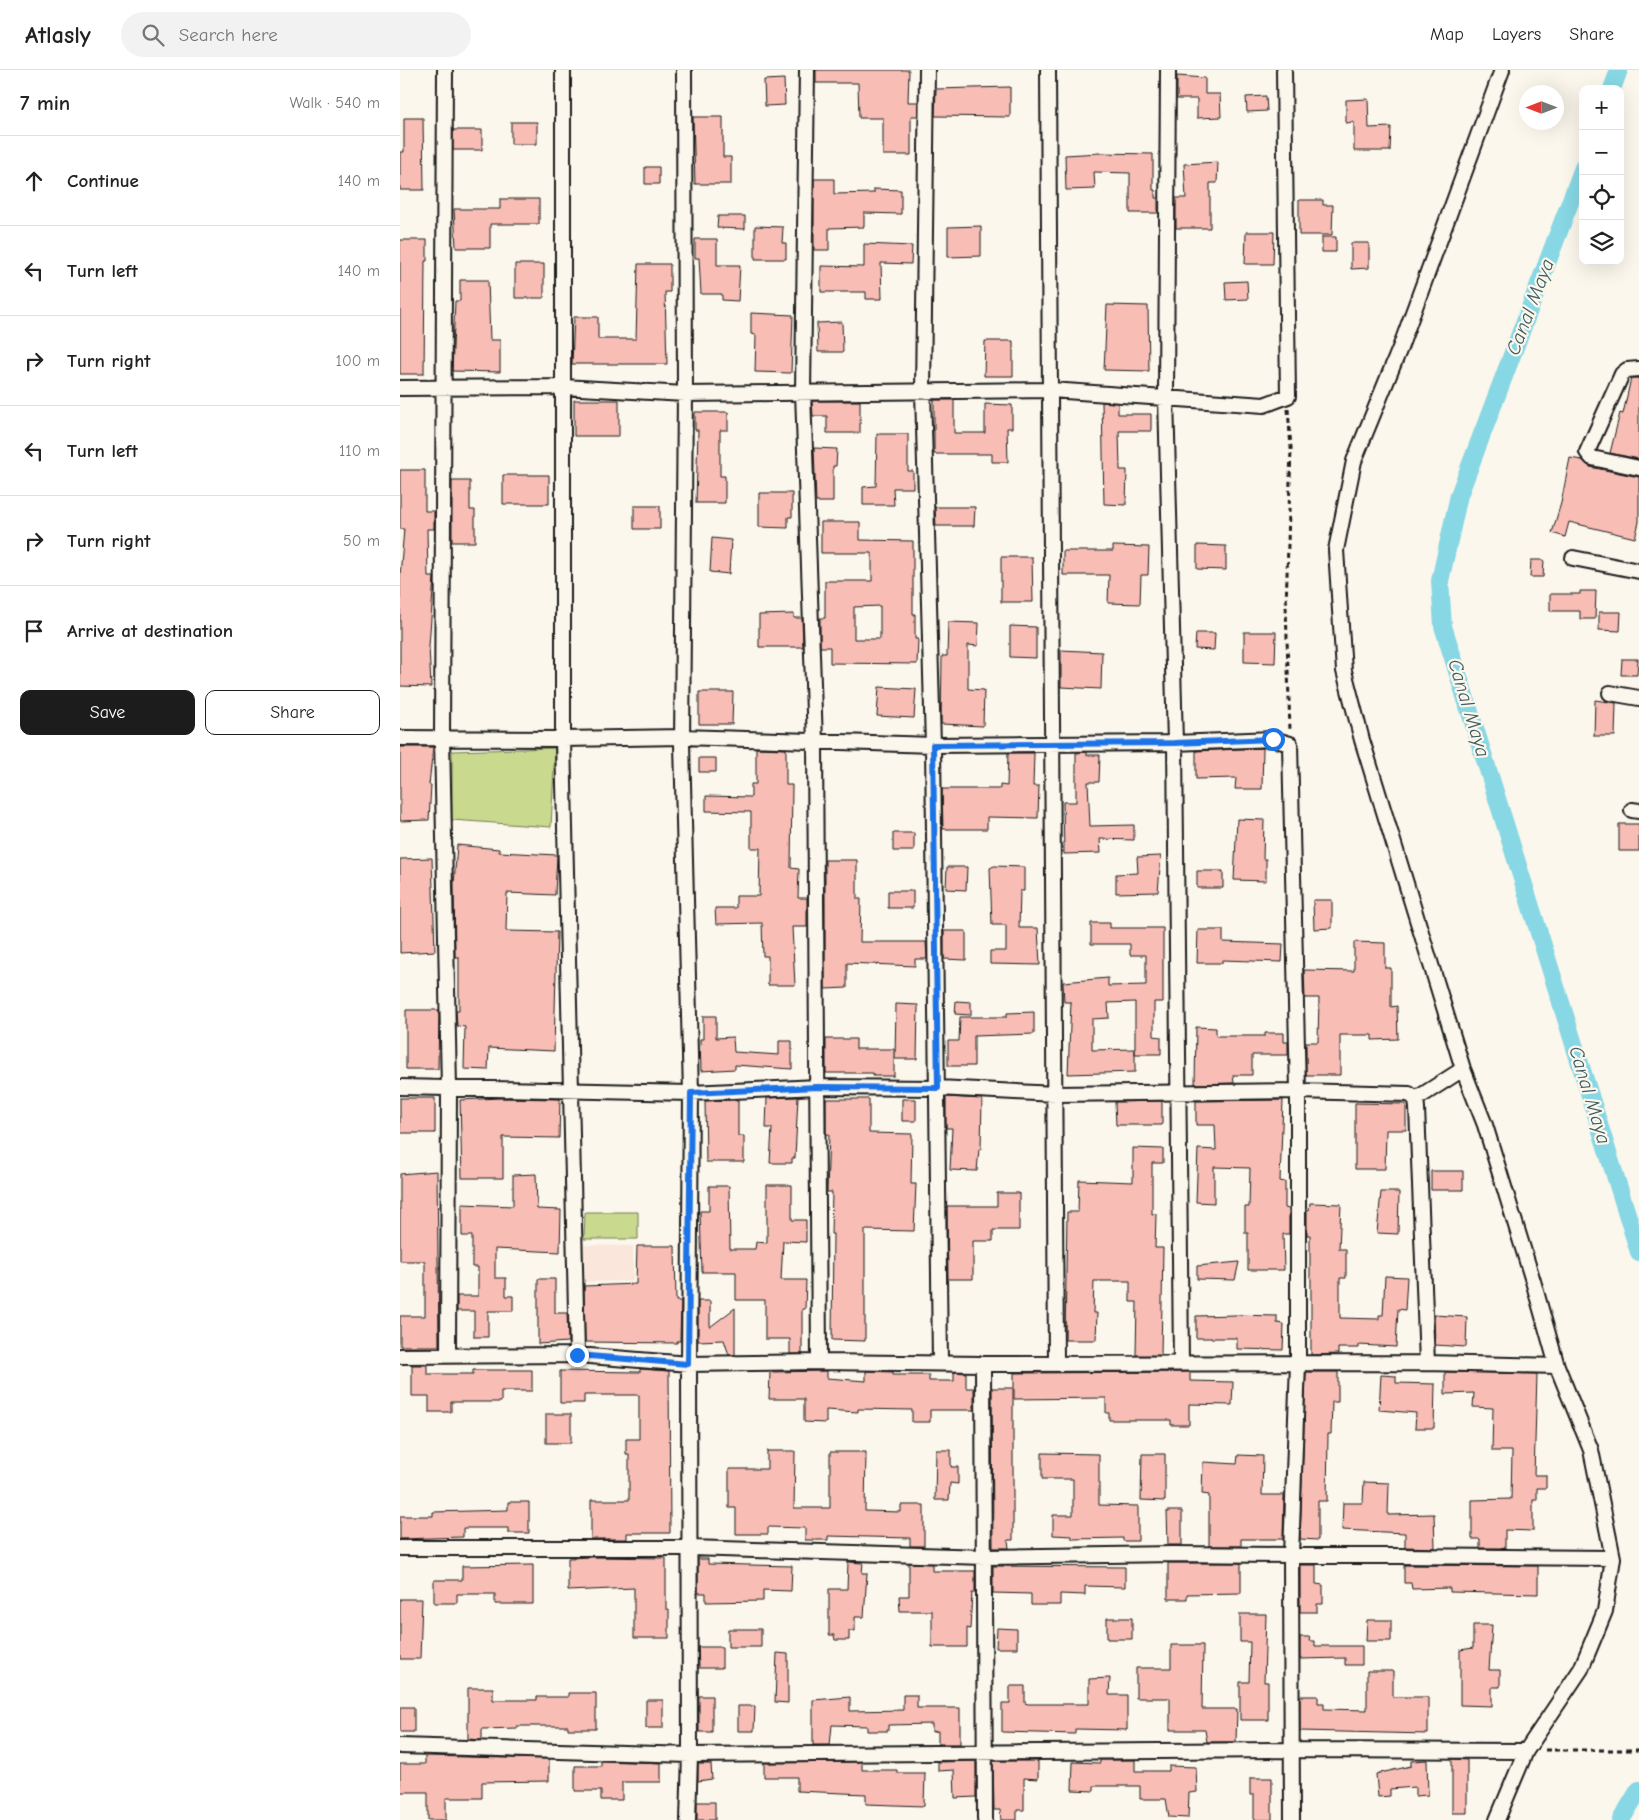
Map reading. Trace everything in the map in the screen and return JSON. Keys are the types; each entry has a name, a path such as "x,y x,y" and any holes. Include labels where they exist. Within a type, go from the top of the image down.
{"street":[{"path":"445,70 442,738 449,1088 448,1356"},
{"path":"563,70 563,739 577,1355"},
{"path":"684,70 685,394 682,737 691,1093 688,1364 690,1548 690,1755 688,1820"},
{"path":"807,70 803,392 815,742 819,1362"},
{"path":"927,70 923,392 933,745 940,1363"},
{"path":"1048,70 1056,1094 1056,1363"},
{"path":"1168,70 1166,397 1175,743 1180,1093 1181,1363"},
{"path":"400,388 563,387 685,394 1051,390 1264,405 1288,396 1284,70"},
{"path":"1498,1820 1526,1751 1581,1669 1605,1611 1613,1558 1591,1450 1557,1366 1485,1125 1463,1070 1362,740 1344,671 1336,550 1354,461 1417,301 1502,70"},
{"path":"1637,368 1627,370 1622,374 1587,452 1592,458 1639,468"},
{"path":"1573,558 1639,571"},
{"path":"1610,693 1639,698"},
{"path":"400,738 563,739 682,737 933,745 1175,743 1273,739 1290,744 1298,1091 1298,1363 1291,1555 1292,1820"},
{"path":"1416,1099 1463,1070"},
{"path":"400,1088 691,1093 817,1087 938,1088 1056,1094 1298,1091 1409,1094 1416,1099"},
{"path":"1416,1099 1427,1363"},
{"path":"400,1356 577,1355 688,1364 819,1362 983,1364 1427,1363 1557,1366"},
{"path":"983,1364 985,1820"},
{"path":"400,1548 690,1548 985,1557 1173,1554 1613,1558"},
{"path":"400,1746 690,1755 1293,1750 1526,1751"}],"path":[{"path":"1288,396 1291,448 1286,607 1290,744"},
{"path":"1526,1751 1569,1749 1639,1750"}],"shaded area":[{"path":"582,1245 633,1246 633,1281 583,1282"}],"green space":[{"path":"555,748 551,827 452,820 452,751"},
{"path":"585,1212 638,1212 638,1239 584,1239"}],"building":[{"path":"816,70 909,70 908,102 918,102 918,116 911,116 911,155 883,155 883,118 859,118 858,83 816,83"},
{"path":"1177,76 1205,78 1205,94 1220,94 1221,117 1197,118 1197,99 1177,99"},
{"path":"784,79 785,105 765,106 764,80"},
{"path":"1010,87 1010,117 935,116 936,89"},
{"path":"1266,96 1267,111 1247,112 1246,97"},
{"path":"1368,99 1369,128 1391,127 1390,151 1354,151 1354,122 1346,123 1346,100"},
{"path":"693,117 723,117 723,157 731,157 731,184 695,184"},
{"path":"404,118 423,118 424,190 400,190 400,152 404,152"},
{"path":"511,122 537,122 537,144 511,144"},
{"path":"453,130 482,130 482,150 453,150"},
{"path":"1100,153 1153,154 1153,190 1155,190 1155,198 1158,198 1158,213 1130,213 1130,173 1094,172 1095,189 1066,190 1065,155"},
{"path":"1218,162 1217,183 1210,183 1210,228 1176,228 1176,198 1186,198 1184,164"},
{"path":"645,167 659,167 659,184 645,184"},
{"path":"814,179 834,179 834,194 874,193 874,189 901,190 901,214 864,213 864,227 829,228 829,250 814,250"},
{"path":"500,199 539,199 539,224 490,224 490,248 456,248 454,209 500,209"},
{"path":"1299,200 1323,200 1323,205 1333,205 1332,235 1299,235"},
{"path":"718,216 745,216 745,229 717,228"},
{"path":"755,226 783,227 782,243 786,243 786,259 755,259"},
{"path":"981,226 981,256 948,257 948,227"},
{"path":"1246,232 1274,232 1273,264 1245,264"},
{"path":"1322,237 1336,237 1336,252 1322,252"},
{"path":"695,239 717,239 717,265 740,265 738,301 722,300 722,294 701,294 699,258 695,258"},
{"path":"400,240 427,240 427,261 425,261 424,374 400,374"},
{"path":"1351,243 1369,243 1369,268 1351,269"},
{"path":"864,244 912,246 911,264 881,263 882,299 866,299 866,292 821,292 821,266 864,267"},
{"path":"515,264 544,264 544,298 515,298"},
{"path":"638,264 670,264 670,292 665,292 667,364 572,364 574,317 598,317 598,339 636,339"},
{"path":"460,280 488,280 490,340 500,340 500,372 452,371 455,301 460,301"},
{"path":"1247,281 1248,299 1226,300 1225,282"},
{"path":"1107,305 1148,306 1149,371 1104,370"},
{"path":"751,313 793,315 791,373 755,372 756,335 751,334"},
{"path":"842,322 843,352 818,352 817,323"},
{"path":"985,341 1013,341 1013,376 984,376"},
{"path":"1631,378 1639,378 1639,459 1610,453 1620,413 1623,414"},
{"path":"574,400 619,400 619,436 574,436"},
{"path":"934,400 954,400 954,433 985,433 985,404 1012,405 1012,428 1007,428 1008,462 992,462 992,454 934,454"},
{"path":"812,401 860,401 860,433 827,433 827,416 813,416"},
{"path":"1102,402 1118,403 1118,414 1151,414 1151,431 1119,431 1120,470 1127,470 1126,505 1104,504"},
{"path":"695,412 728,412 728,430 720,430 720,476 725,476 725,503 696,503 698,430 695,430"},
{"path":"877,434 908,434 908,471 913,471 913,488 893,488 894,505 863,505 863,487 876,486"},
{"path":"814,448 837,449 836,466 833,466 833,502 816,502"},
{"path":"1570,458 1582,460 1590,467 1639,477 1639,522 1635,538 1569,522 1565,537 1552,533 1561,503"},
{"path":"400,470 425,470 425,511 434,511 434,529 427,529 428,577 434,577 429,646 431,687 400,686 400,576 404,529 400,529"},
{"path":"503,475 549,475 549,504 503,504"},
{"path":"452,481 470,481 470,510 475,510 475,542 452,542"},
{"path":"759,493 792,493 792,517 788,517 788,528 759,527"},
{"path":"634,506 660,506 660,529 634,529"},
{"path":"935,507 975,507 974,526 936,526"},
{"path":"821,522 860,522 860,540 913,541 913,614 915,614 915,639 918,639 917,664 830,663 830,647 820,647 820,618 825,618 825,581 872,581 872,553 821,553","holes":["880,606 880,639 854,639 854,607"]},
{"path":"712,538 731,540 729,574 710,572"},
{"path":"1197,545 1226,546 1226,570 1197,569"},
{"path":"1113,546 1149,547 1148,575 1141,575 1140,604 1108,603 1109,575 1063,575 1063,551 1113,551"},
{"path":"1001,557 1032,557 1033,602 1001,602"},
{"path":"1531,560 1544,560 1543,577 1530,577"},
{"path":"1580,591 1596,591 1595,619 1580,619 1580,611 1550,611 1550,594 1580,594"},
{"path":"1599,612 1621,612 1620,631 1599,630"},
{"path":"794,614 794,618 802,618 803,647 759,647 759,615"},
{"path":"948,622 979,623 978,646 968,645 968,689 984,690 983,726 941,724 942,656 947,656"},
{"path":"1010,626 1036,627 1036,658 1010,657"},
{"path":"1244,632 1276,632 1275,663 1244,662"},
{"path":"1196,633 1215,633 1214,650 1195,649"},
{"path":"1061,650 1102,652 1101,689 1061,687"},
{"path":"1622,659 1638,659 1637,675 1621,675"},
{"path":"879,687 916,689 914,718 877,716"},
{"path":"699,692 733,692 732,724 699,724"},
{"path":"1595,700 1616,703 1615,736 1594,736"},
{"path":"400,747 433,747 429,785 431,785 429,820 400,821"},
{"path":"756,748 786,749 786,785 792,785 791,868 799,869 798,898 807,898 807,927 792,927 795,985 768,985 768,956 763,956 762,923 716,924 715,908 736,908 736,896 759,896 760,848 751,848 751,812 706,811 706,796 751,797 751,784 756,784"},
{"path":"1263,748 1262,789 1235,789 1236,778 1196,779 1196,751"},
{"path":"1087,752 1087,755 1100,755 1099,782 1088,782 1090,826 1134,825 1134,840 1100,839 1101,853 1064,854 1063,802 1076,802 1076,753"},
{"path":"1008,753 1034,753 1033,786 1039,786 1038,818 987,817 987,829 943,829 942,789 1000,789 1000,785 1007,786"},
{"path":"699,758 716,758 716,772 699,772"},
{"path":"1237,819 1264,820 1263,859 1266,859 1266,881 1234,880"},
{"path":"1619,824 1639,824 1639,851 1619,851"},
{"path":"893,833 914,833 914,851 893,851"},
{"path":"457,845 499,849 499,852 557,855 555,895 507,893 506,931 557,932 554,1051 489,1048 488,1070 464,1069 465,1027 457,1026 456,1010 459,1010 459,957 455,957 454,884"},
{"path":"1161,856 1158,892 1116,893 1116,874 1138,873 1137,857"},
{"path":"432,858 435,951 400,953 400,859"},
{"path":"825,860 857,860 857,899 861,899 860,942 926,942 927,959 915,959 915,966 847,963 847,988 825,989"},
{"path":"994,866 1024,867 1024,891 1020,891 1019,928 1038,928 1040,965 990,964 990,951 1006,951 1006,925 992,925 990,868"},
{"path":"947,867 967,867 966,890 946,889"},
{"path":"1197,871 1223,871 1223,888 1197,888"},
{"path":"888,891 913,891 913,908 888,908"},
{"path":"1313,900 1332,900 1332,928 1314,929"},
{"path":"1091,923 1110,923 1110,928 1163,928 1163,1002 1154,1002 1154,1036 1161,1037 1161,1054 1135,1054 1135,1072 1068,1074 1071,1002 1064,1002 1063,982 1108,978 1108,986 1146,985 1146,955 1130,955 1130,944 1091,944","holes":["1135,1002 1135,1049 1092,1050 1092,1019 1109,1018 1108,1003"]},
{"path":"1198,930 1223,930 1223,942 1283,944 1282,962 1222,960 1222,963 1197,963"},
{"path":"944,931 966,931 966,960 944,959"},
{"path":"1354,942 1385,943 1385,968 1391,968 1391,1007 1397,1006 1398,1039 1372,1040 1372,1035 1340,1035 1340,1075 1306,1075 1306,1042 1318,1042 1319,998 1305,998 1304,970 1354,971"},
{"path":"956,1001 971,1002 971,1015 955,1014"},
{"path":"896,1004 918,1005 917,1059 895,1059"},
{"path":"406,1010 439,1010 438,1069 406,1069"},
{"path":"1034,1012 1034,1034 974,1036 974,1066 948,1066 948,1041 959,1041 960,1017 1007,1017 1007,1013"},
{"path":"703,1016 716,1016 716,1038 733,1037 734,1052 779,1055 779,1041 792,1041 792,1069 735,1065 735,1069 701,1071 700,1039 703,1039"},
{"path":"1196,1027 1216,1028 1216,1036 1265,1036 1265,1033 1284,1033 1284,1042 1288,1042 1288,1055 1252,1055 1252,1075 1233,1075 1234,1083 1195,1084"},
{"path":"826,1039 856,1039 856,1049 894,1049 894,1076 873,1076 873,1073 826,1073"},
{"path":"798,1097 795,1158 792,1158 792,1163 770,1163 772,1128 766,1128 767,1098"},
{"path":"946,1097 982,1099 981,1149 979,1149 977,1171 950,1170 952,1128 946,1128"},
{"path":"400,1098 435,1098 435,1133 400,1133"},
{"path":"500,1098 560,1099 559,1138 503,1137 503,1178 462,1178 460,1100"},
{"path":"826,1099 869,1099 869,1133 912,1134 911,1184 916,1184 914,1231 865,1230 865,1341 832,1340 832,1192 827,1192 829,1134 826,1134"},
{"path":"902,1099 916,1099 916,1121 902,1121"},
{"path":"738,1100 738,1136 744,1136 744,1162 706,1162 705,1101"},
{"path":"1283,1100 1280,1181 1285,1182 1285,1208 1289,1209 1289,1234 1283,1234 1284,1270 1248,1270 1248,1233 1245,1233 1245,1207 1249,1207 1250,1168 1214,1167 1214,1203 1196,1202 1198,1149 1216,1150 1215,1125 1196,1125 1196,1101"},
{"path":"1162,1101 1162,1125 1116,1125 1115,1102"},
{"path":"1355,1103 1406,1104 1406,1130 1386,1130 1385,1169 1355,1169"},
{"path":"1133,1148 1163,1149 1163,1163 1152,1163 1152,1214 1156,1214 1155,1248 1163,1248 1161,1355 1136,1355 1137,1302 1130,1302 1130,1281 1094,1281 1093,1313 1097,1313 1096,1340 1065,1340 1067,1212 1078,1212 1079,1180 1133,1182"},
{"path":"437,1171 439,1346 400,1346 400,1316 425,1316 425,1261 400,1261 400,1174"},
{"path":"1431,1171 1463,1171 1463,1190 1431,1190"},
{"path":"536,1174 537,1209 561,1210 560,1252 495,1249 495,1278 506,1278 506,1296 513,1296 513,1311 488,1311 488,1337 474,1337 474,1311 457,1311 457,1296 478,1296 478,1267 472,1267 472,1236 462,1236 462,1204 513,1206 513,1175"},
{"path":"767,1185 792,1185 792,1220 806,1220 806,1242 783,1241 781,1280 806,1280 805,1309 802,1309 802,1354 790,1354 790,1339 765,1339 765,1300 736,1300 736,1272 702,1272 700,1211 709,1211 709,1186 729,1186 730,1249 755,1249 756,1242 767,1243"},
{"path":"1381,1192 1399,1192 1398,1234 1377,1233"},
{"path":"997,1193 1019,1193 1019,1230 993,1230 993,1241 973,1241 973,1279 948,1279 947,1206 997,1206"},
{"path":"1310,1203 1341,1204 1339,1249 1346,1249 1346,1278 1340,1278 1340,1318 1379,1319 1379,1315 1383,1315 1385,1276 1407,1277 1405,1310 1398,1309 1396,1347 1359,1345 1359,1348 1338,1348 1338,1354 1311,1355 1310,1235 1307,1235 1307,1209 1309,1210"},
{"path":"637,1246 675,1246 676,1301 681,1301 680,1341 677,1341 677,1343 585,1342 584,1286 636,1284"},
{"path":"1239,1262 1235,1280 1197,1279 1197,1266"},
{"path":"538,1279 555,1279 555,1313 567,1313 568,1342 538,1344"},
{"path":"698,1301 710,1301 710,1327 735,1308 735,1355 729,1355 724,1340 698,1341"},
{"path":"1434,1315 1467,1317 1466,1347 1435,1345"},
{"path":"1196,1316 1277,1316 1277,1323 1284,1324 1283,1350 1237,1349 1237,1338 1196,1338"},
{"path":"412,1365 427,1365 427,1374 473,1374 473,1370 532,1370 532,1391 501,1391 501,1402 451,1402 451,1412 429,1412 429,1396 412,1396"},
{"path":"640,1369 669,1371 670,1533 627,1533 627,1539 591,1539 591,1500 629,1500 629,1454 626,1454 626,1439 639,1439 639,1395 584,1395 584,1403 560,1403 560,1371 640,1372"},
{"path":"827,1371 827,1378 866,1381 866,1371 893,1372 893,1375 929,1375 929,1381 954,1381 954,1372 966,1373 966,1388 974,1388 974,1410 930,1410 930,1422 912,1422 912,1410 858,1409 858,1412 826,1410 826,1423 804,1422 804,1399 769,1399 770,1372"},
{"path":"1190,1372 1190,1381 1233,1382 1232,1405 1189,1404 1189,1425 1171,1425 1171,1420 1109,1420 1109,1413 1106,1413 1106,1398 1014,1399 1014,1373"},
{"path":"1306,1372 1338,1372 1338,1402 1332,1402 1331,1434 1328,1434 1327,1501 1318,1501 1318,1540 1300,1539"},
{"path":"1445,1372 1537,1374 1534,1475 1546,1475 1546,1488 1537,1488 1537,1500 1533,1500 1533,1531 1505,1530 1505,1548 1480,1548 1480,1539 1472,1539 1472,1500 1511,1499 1512,1451 1492,1451 1493,1408 1473,1407 1474,1393 1445,1394"},
{"path":"1381,1375 1396,1376 1396,1383 1435,1384 1434,1428 1415,1428 1416,1413 1379,1410"},
{"path":"992,1388 1013,1388 1013,1540 1008,1540 1009,1548 993,1548"},
{"path":"546,1414 571,1414 571,1443 546,1443"},
{"path":"936,1450 951,1450 951,1467 958,1467 958,1484 950,1483 949,1500 935,1500"},
{"path":"767,1451 795,1451 794,1508 830,1508 830,1452 866,1452 865,1511 901,1512 901,1505 924,1505 924,1546 910,1546 910,1538 828,1536 828,1540 805,1540 805,1528 768,1527 768,1534 736,1534 736,1508 729,1508 729,1469 767,1469"},
{"path":"1042,1453 1099,1454 1099,1505 1138,1506 1138,1541 1123,1541 1123,1538 1072,1539 1072,1536 1053,1535 1053,1515 1073,1515 1073,1479 1042,1479"},
{"path":"1142,1454 1165,1454 1165,1501 1141,1500"},
{"path":"1238,1455 1263,1456 1262,1495 1284,1495 1283,1539 1241,1539 1241,1546 1209,1546 1209,1495 1202,1494 1203,1462 1237,1464"},
{"path":"1364,1482 1389,1483 1388,1515 1434,1514 1435,1548 1405,1547 1405,1533 1342,1530 1343,1503 1363,1503"},
{"path":"508,1502 529,1502 529,1533 508,1533 508,1528 463,1528 463,1537 400,1539 400,1516 433,1516 433,1512 508,1510"},
{"path":"1167,1511 1182,1511 1182,1545 1168,1545"},
{"path":"568,1558 666,1558 666,1609 669,1609 669,1638 634,1638 634,1588 568,1591"},
{"path":"698,1559 708,1559 708,1564 792,1566 791,1591 763,1590 763,1601 706,1602 706,1593 698,1593"},
{"path":"848,1562 863,1563 862,1573 867,1573 864,1617 855,1617 855,1631 849,1631 849,1640 835,1640 834,1635 829,1635 829,1589 847,1589"},
{"path":"909,1563 932,1564 932,1571 975,1571 975,1593 972,1593 970,1629 967,1628 967,1647 932,1647 932,1611 900,1611 899,1596 909,1596"},
{"path":"1168,1563 1241,1563 1241,1593 1187,1594 1187,1599 1168,1599"},
{"path":"533,1565 533,1604 495,1604 495,1594 457,1594 457,1603 434,1603 434,1580 462,1580 462,1566"},
{"path":"1300,1565 1316,1565 1316,1584 1323,1585 1323,1604 1317,1604 1317,1612 1300,1612"},
{"path":"1404,1565 1538,1566 1538,1594 1450,1592 1450,1588 1412,1589 1411,1583 1404,1583"},
{"path":"993,1566 1125,1567 1125,1587 1085,1586 1085,1595 1060,1594 1060,1605 1031,1605 1031,1594 993,1593"},
{"path":"400,1599 422,1599 420,1659 400,1659"},
{"path":"1240,1614 1266,1614 1264,1682 1268,1682 1268,1720 1240,1720 1240,1682 1249,1682 1250,1642 1240,1642"},
{"path":"1107,1618 1132,1618 1132,1639 1107,1639"},
{"path":"1367,1620 1391,1620 1391,1641 1366,1641"},
{"path":"1473,1625 1492,1625 1489,1670 1500,1670 1500,1687 1492,1687 1492,1706 1460,1705 1460,1650 1473,1648"},
{"path":"997,1628 1017,1629 1017,1648 996,1648"},
{"path":"728,1629 761,1629 761,1647 728,1647"},
{"path":"1300,1637 1310,1637 1309,1641 1315,1641 1315,1646 1362,1646 1362,1665 1345,1665 1345,1658 1300,1659"},
{"path":"1171,1645 1203,1645 1202,1709 1237,1709 1236,1742 1207,1742 1205,1730 1170,1730 1170,1698 1136,1698 1136,1668 1171,1668"},
{"path":"698,1647 722,1647 722,1668 699,1668"},
{"path":"777,1653 788,1654 788,1703 775,1702"},
{"path":"1367,1671 1393,1671 1393,1697 1428,1697 1428,1734 1300,1731 1300,1696 1318,1696 1318,1703 1324,1703 1324,1709 1367,1710"},
{"path":"1110,1678 1109,1695 1127,1695 1127,1730 1075,1729 1075,1734 1002,1732 1002,1703 1010,1703 1010,1686 1025,1686 1025,1703 1028,1704 1089,1704 1089,1679"},
{"path":"468,1688 493,1688 493,1700 537,1700 537,1697 568,1697 568,1693 596,1693 596,1729 568,1729 568,1726 517,1726 517,1728 482,1729 482,1740 468,1739"},
{"path":"903,1695 917,1695 917,1708 960,1708 960,1744 938,1744 938,1731 932,1732 932,1724 888,1725 888,1731 867,1731 867,1726 832,1725 830,1745 813,1745 813,1700 850,1697 850,1711 903,1710"},
{"path":"699,1696 712,1696 712,1732 699,1732"},
{"path":"646,1700 663,1700 663,1728 646,1728"},
{"path":"738,1706 755,1706 754,1731 738,1731"},
{"path":"400,1707 414,1707 414,1732 400,1732"},
{"path":"425,1756 549,1759 549,1781 482,1782 482,1798 446,1798 446,1820 428,1820 428,1792 400,1792 400,1764 425,1764"},
{"path":"1452,1759 1467,1760 1467,1813 1452,1813"},
{"path":"1100,1760 1135,1760 1135,1771 1169,1771 1169,1766 1196,1767 1197,1792 1189,1793 1188,1818 1169,1817 1166,1799 1140,1799 1140,1786 1094,1786 1094,1791 1072,1790 1073,1762 1100,1763"},
{"path":"1427,1760 1428,1795 1415,1796 1415,1787 1390,1789 1390,1796 1378,1797 1376,1774 1411,1766 1411,1761"},
{"path":"601,1761 661,1763 661,1782 622,1782 622,1800 601,1800 601,1791 575,1791 575,1766 601,1766"},
{"path":"976,1761 976,1797 955,1798 954,1770 938,1771 938,1762"},
{"path":"993,1761 1038,1761 1038,1779 1024,1778 1024,1810 1017,1810 1017,1820 1001,1820 1000,1810 994,1810"},
{"path":"862,1762 862,1770 897,1770 897,1773 925,1773 924,1806 866,1804 866,1794 797,1791 797,1777 764,1777 764,1763"},
{"path":"698,1764 711,1764 712,1779 698,1781"},
{"path":"1250,1778 1272,1778 1272,1820 1254,1820 1254,1795 1250,1795"},
{"path":"697,1802 715,1802 715,1820 697,1820"}],"waterway":[{"name":"Canal Maya","path":"1613,85 1619,70"},
{"name":"Canal Maya","path":"1580,175 1459,495 1440,581 1443,626 1639,1252"},
{"name":"Canal Maya","path":"1621,1820 1639,1790"}],"route":[{"path":"577,1355 688,1364 691,1093 817,1087 938,1088 933,745 1175,743 1273,739"}]}
